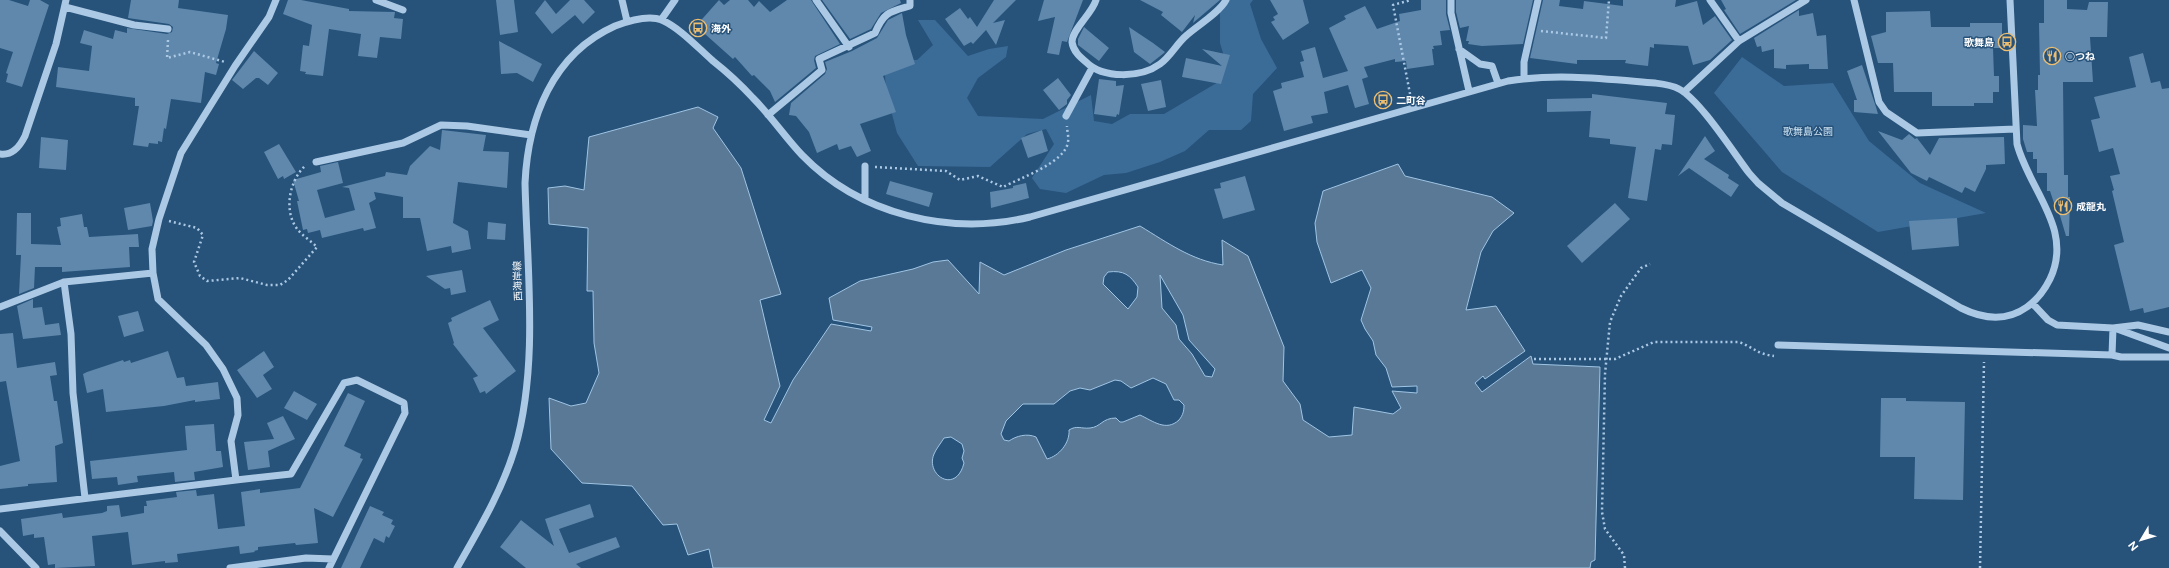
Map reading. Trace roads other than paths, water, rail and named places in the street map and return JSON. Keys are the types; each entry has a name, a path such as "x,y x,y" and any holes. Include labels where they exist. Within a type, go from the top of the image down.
{"street":[{"path":"236,480 231,441 238,415 237,398 223,369 206,345 158,299 153,273 152,249 159,219 181,153 235,66 269,17 276,0"},
{"path":"376,0 403,10"},
{"path":"622,0 627,21 661,20 677,29 754,98 812,164 832,181 865,200 901,214 920,219 961,225 1001,223 1030,217 1412,107 1498,83 1524,78 1563,77 1655,83 1678,88 1698,105 1758,183 1795,211 1974,314 1991,318 2008,316 2032,303 2044,288 2052,274 2057,258 2057,245 2050,216 2020,154 2015,129 2013,27 2010,0"},
{"path":"661,20 675,0"},
{"path":"816,0 849,47"},
{"path":"768,115 822,70 819,59 849,47 875,33 881,19 887,13 910,6 910,0"},
{"path":"1096,0 1089,16 1078,28 1072,42 1076,52 1092,68 1112,73 1137,73 1154,68 1161,63 1186,36 1226,0"},
{"path":"1451,0 1451,13 1469,91"},
{"path":"1524,78 1524,62 1530,29 1538,0"},
{"path":"1710,0 1739,41"},
{"path":"1684,92 1739,41 1806,0"},
{"path":"1854,0 1879,102 1886,112 1917,133 2015,129"},
{"path":"0,154 9,153 15,150 21,145 25,136 56,44 66,4 134,26 168,29"},
{"name":"西海岸線","path":"457,568 504,479 519,433 525,403 529,353 525,183 527,156 531,135 547,90 562,66 590,40 627,21"},
{"path":"1459,49 1480,64 1492,66 1498,83"},
{"path":"1066,116 1092,68"},
{"path":"316,162 403,143 441,125 467,126 531,135"},
{"path":"865,166 865,200"},
{"path":"0,307 64,282 153,273"},
{"path":"64,282 71,334 73,393 85,498"},
{"path":"2032,303 2048,320 2058,325 2113,328 2138,325 2169,332"},
{"path":"2113,328 2133,333 2169,348"},
{"path":"2112,355 2113,328"},
{"path":"1778,345 2112,355 2121,357 2169,357"},
{"path":"0,509 291,474 344,383 357,380 404,403 405,413 329,568"},
{"path":"0,530 36,568"},
{"path":"230,568 306,558 333,559"}],"place":[{"name":"海外","path":"698,28"},
{"name":"歌舞島","path":"2007,42"},
{"name":"○つね","path":"2052,56"},
{"name":"二町谷","path":"1383,100"},
{"name":"成龍丸","path":"2063,206"}],"park label":[{"name":"歌舞島公園","path":"1808,131"}]}
